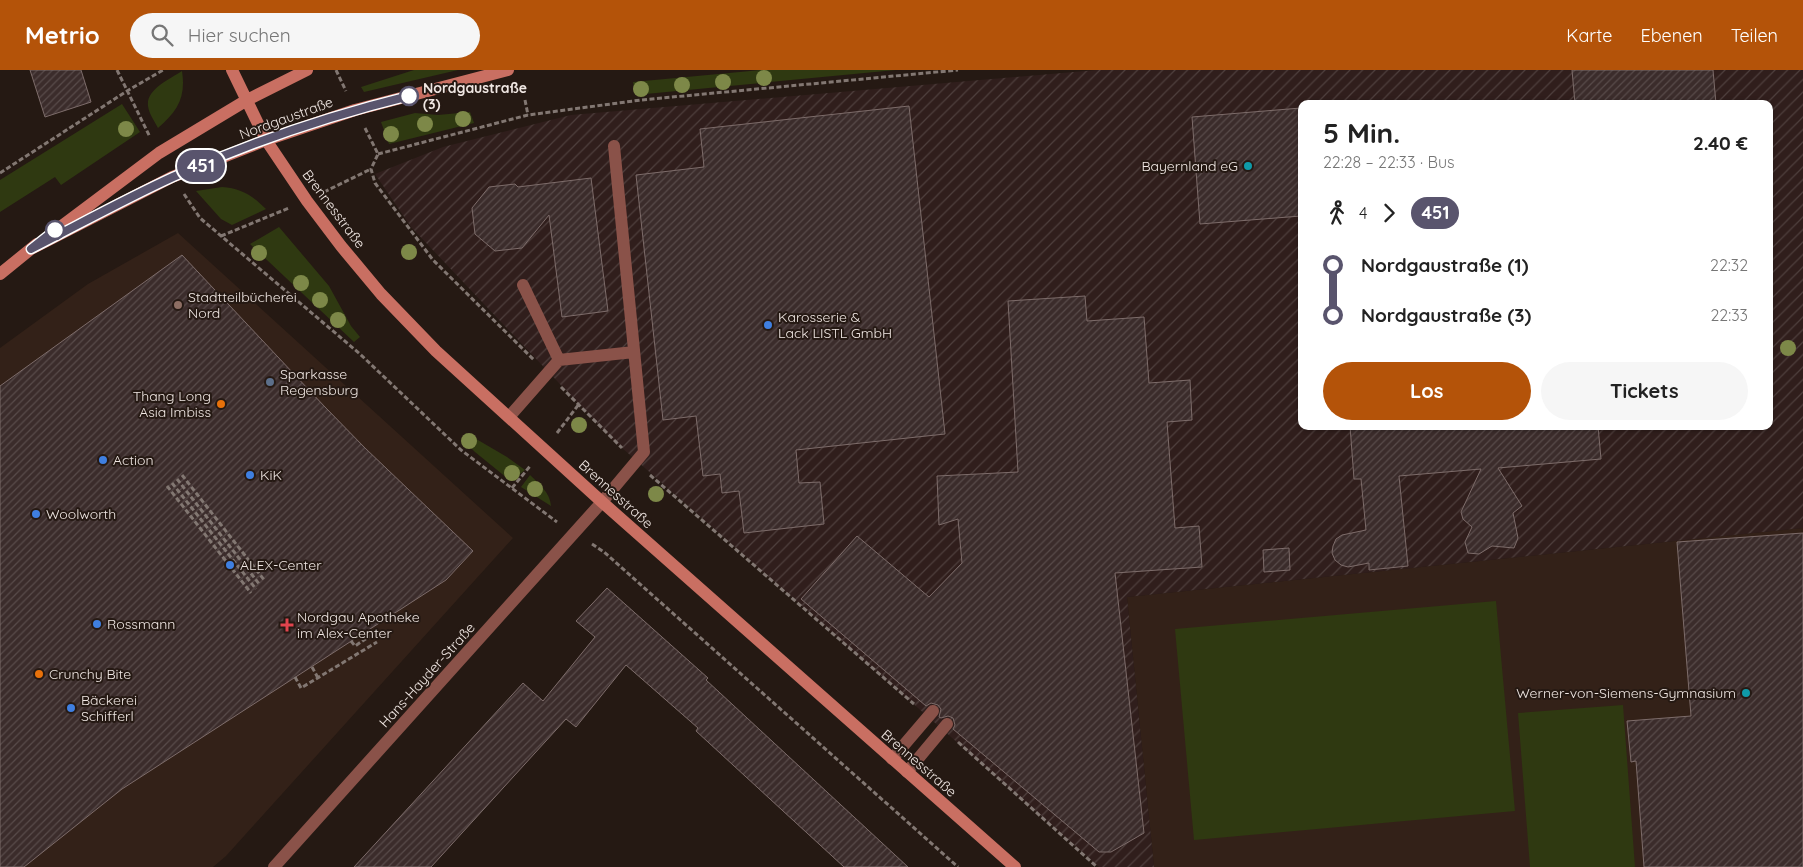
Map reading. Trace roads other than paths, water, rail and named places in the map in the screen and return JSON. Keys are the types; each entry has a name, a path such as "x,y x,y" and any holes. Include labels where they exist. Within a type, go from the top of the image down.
{"street":[{"name":"Brennesstraße","path":"232,70 266,140 306,201 381,294 436,351 602,502 1014,867"},
{"name":"Nordgaustraße","path":"0,274 159,153 247,100 307,70"},
{"name":"Nordgaustraße","path":"31,249 172,177 266,140 355,110 508,70"},
{"path":"509,418 559,360 634,352 614,146"},
{"path":"523,285 559,360"},
{"name":"Hans-Hayder-Straße","path":"274,867 574,534 644,452 634,352"},
{"path":"892,759 931,714"},
{"path":"907,772 945,726"}],"place":[{"name":"Nordgaustraße (3)","path":"409,96"},
{"name":"Bayernland eG","path":"1248,166"},
{"name":"Stadtteilbücherei Nord","path":"178,305"},
{"name":"Karosserie & Lack LISTL GmbH","path":"768,325"},
{"name":"Sparkasse Regensburg","path":"270,382"},
{"name":"Thang Long Asia Imbiss","path":"221,404"},
{"name":"Action","path":"103,460"},
{"name":"KiK","path":"250,475"},
{"name":"Woolworth","path":"36,514"},
{"name":"ALEX-Center","path":"230,565"},
{"name":"Rossmann","path":"97,624"},
{"name":"Nordgau Apotheke im Alex-Center","path":"287,625"},
{"name":"Crunchy Bite","path":"39,674"},
{"name":"Werner-von-Siemens-Gymnasium","path":"1746,693"},
{"name":"Bäckerei Schifferl","path":"71,708"}]}
